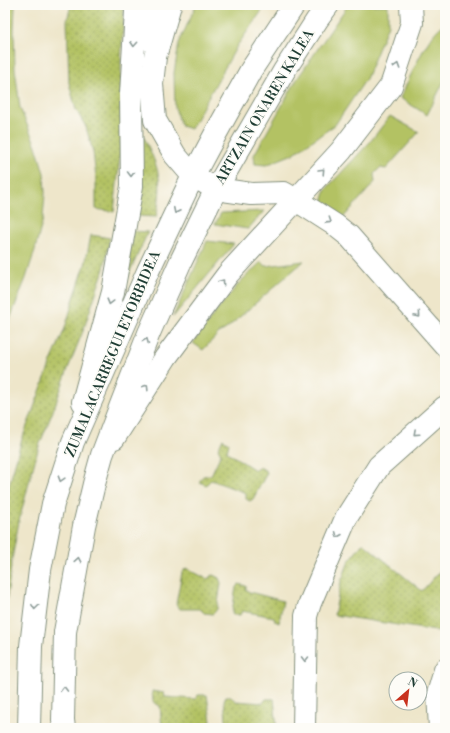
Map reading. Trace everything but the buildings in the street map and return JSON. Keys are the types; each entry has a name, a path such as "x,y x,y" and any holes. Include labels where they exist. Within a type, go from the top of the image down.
{"street":[{"path":"73,442 113,292 132,186 131,94 136,12 135,5"},
{"path":"150,5 152,9 156,57"},
{"path":"170,5 156,57 152,84 155,120 175,155 193,176 216,189 251,194 284,193 335,226 349,236 445,345"},
{"name":"ARTZAIN ONAREN KALEA","path":"193,176 251,70 294,5"},
{"name":"ARTZAIN ONAREN KALEA","path":"216,189 284,71 328,5"},
{"path":"102,455 166,357 224,280 341,151 391,86 412,23 412,5"},
{"name":"ZUMALACARREGUI ETORBIDEA","path":"29,728 31,646 40,570 53,504 73,442 148,270 193,176"},
{"name":"ZUMALACARREGUI ETORBIDEA","path":"64,728 65,632 84,526 102,455 149,333 180,263 216,189"},
{"path":"304,728 306,616 310,603 346,518 378,466 445,407"},
{"path":"440,728 438,694 445,670"}],"green space":[{"path":"5,5 15,5 15,68 20,108 36,146 44,173 45,193 43,219 35,250 5,332"},
{"path":"71,5 123,5 124,15 121,59 121,146 114,212 96,209 96,178 93,152 86,127 76,110 69,83 67,20"},
{"path":"196,5 266,5 237,46 191,129 181,126 175,108 174,73 179,43"},
{"path":"348,5 388,5 388,25 366,79 335,125 293,154 266,165 255,164 254,155 297,79"},
{"path":"445,24 445,79 427,115 400,98 432,36"},
{"path":"390,116 419,132 386,169 380,168 374,174 375,182 342,219 323,205 326,189 370,142"},
{"path":"141,131 158,172 160,189 156,217 136,216"},
{"path":"264,211 248,229 215,224 221,213"},
{"path":"133,231 148,232 123,287"},
{"path":"91,235 110,238 104,269 83,331 39,446 19,521 5,612 5,500 21,442 65,328 85,265"},
{"path":"207,241 234,244 173,317"},
{"path":"304,261 226,329 219,333 203,350 193,343 240,282 261,262 266,266"},
{"path":"223,439 229,443 227,452 255,470 260,467 267,473 253,499 250,501 246,499 246,493 211,480 206,485 199,482 203,476 211,475 221,454 218,448"},
{"path":"363,543 422,591 445,565 445,625 442,632 334,615 341,582 349,561"},
{"path":"186,568 207,579 213,575 219,578 221,583 217,609 213,614 204,613 200,609 180,609 176,604 182,572"},
{"path":"239,584 246,586 246,591 283,601 279,623 275,621 274,617 242,611 240,615 233,615 232,612 236,587"},
{"path":"152,691 164,693 165,697 196,699 198,695 207,695 212,728 162,728 160,706 153,702"},
{"path":"226,696 231,696 235,701 263,703 266,699 274,699 277,728 227,728 224,700"}]}
